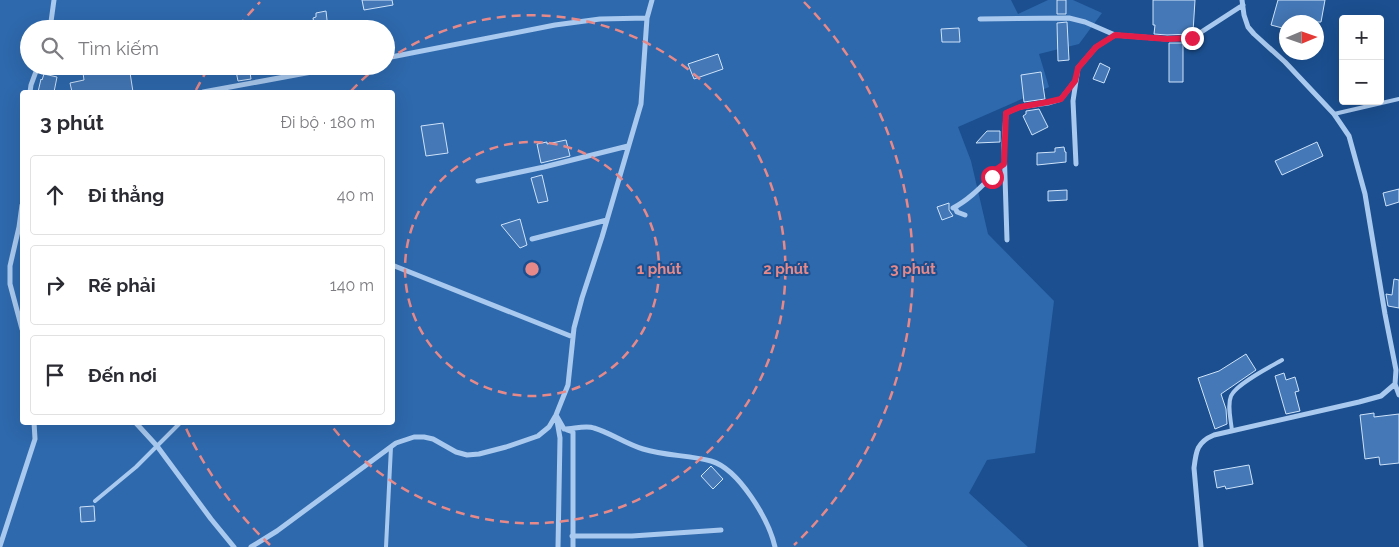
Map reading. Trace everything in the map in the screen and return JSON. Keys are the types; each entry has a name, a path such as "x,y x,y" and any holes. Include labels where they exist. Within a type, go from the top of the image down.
{"street":[{"path":"51,20 54,0"},
{"path":"251,547 277,531 391,446 404,439 424,436 467,455 506,447 538,436 549,428 568,385 574,328 641,104 647,18 652,0"},
{"path":"980,19 1069,18 1085,22 1115,35 1167,39 1192,38 1243,3 1248,27 1285,62 1334,114 1349,136 1365,194 1396,370 1395,384 1399,395"},
{"path":"395,56 555,25 600,19 647,18"},
{"path":"1076,164 1073,101 1078,68 1096,47 1115,35"},
{"path":"30,90 35,75"},
{"path":"214,90 295,75"},
{"path":"1007,240 1004,164 1006,113 1020,107 1061,99 1075,81"},
{"path":"478,181 628,146"},
{"path":"965,215 957,212 954,207 971,196 1004,164"},
{"path":"20,220 10,266 10,284 20,322"},
{"path":"532,239 606,220"},
{"path":"395,266 573,337"},
{"path":"1201,547 1194,468 1195,455 1199,445 1205,438 1381,396 1395,384"},
{"path":"556,415 564,429 573,432 573,547"},
{"path":"556,415 560,438 558,547"},
{"path":"0,546 35,440 34,425"},
{"path":"138,425 157,446 234,547"},
{"path":"564,429 592,427 644,449 712,461 725,469 743,485 772,534 775,547"},
{"path":"572,536 632,536 720,530"}],"lane":[{"path":"1334,114 1399,99"},
{"path":"1232,431 1229,403 1231,394 1237,387 1282,360"},
{"path":"96,501 178,425"},
{"path":"386,547 391,446"}],"shaded area":[{"path":"0,0 1011,0 1018,14 1048,0 1073,0 1102,13 1079,44 1039,54 1049,87 958,127 971,161 988,234 1054,301 1035,453 987,460 969,493 1028,547 0,547"}],"building":[{"path":"362,0 392,0 393,5 364,10"},
{"path":"1057,0 1066,0 1066,14 1057,14"},
{"path":"1153,0 1195,0 1193,32 1191,34 1154,34"},
{"path":"1278,0 1325,0 1322,15 1279,15 1279,27 1271,25"},
{"path":"326,11 327,20 313,20 316,13"},
{"path":"1067,22 1069,60 1058,61 1057,23"},
{"path":"959,28 960,42 942,42 941,29"},
{"path":"1169,43 1183,43 1183,82 1169,82"},
{"path":"718,54 723,69 694,79 688,64"},
{"path":"1100,63 1110,68 1104,83 1093,79"},
{"path":"1041,72 1045,99 1024,102 1021,75"},
{"path":"44,75 57,77 54,90 38,90"},
{"path":"83,75 130,75 133,90 72,90 70,83 84,80"},
{"path":"237,75 250,75 251,79 238,81"},
{"path":"1039,109 1048,127 1032,135 1023,116 1026,114 1026,111"},
{"path":"443,123 448,153 426,156 421,126"},
{"path":"987,131 1000,131 1000,142 976,143"},
{"path":"566,140 570,156 541,163 537,144"},
{"path":"1317,142 1323,156 1282,175 1275,161"},
{"path":"1064,147 1066,162 1037,165 1037,153 1055,152 1055,148"},
{"path":"542,175 548,201 538,203 531,178"},
{"path":"1399,189 1399,202 1386,206 1383,193"},
{"path":"1067,190 1067,200 1048,201 1048,191"},
{"path":"949,203 949,210 953,216 942,220 937,207"},
{"path":"520,219 527,245 520,248 501,225"},
{"path":"1394,279 1399,280 1399,308 1388,306 1386,294 1392,295"},
{"path":"1246,354 1256,370 1221,394 1226,409 1227,424 1215,429 1198,378 1219,371"},
{"path":"1284,373 1286,380 1295,377 1299,391 1295,392 1300,411 1286,414 1275,376"},
{"path":"1374,413 1374,417 1399,414 1399,463 1380,465 1379,457 1365,459 1360,415"},
{"path":"1249,465 1253,484 1226,489 1225,486 1217,488 1214,471"},
{"path":"711,466 723,479 713,489 701,476"},
{"path":"94,506 95,521 81,522 80,507"}],"route":[{"path":"992,177 997,169 1004,164 1006,113 1020,107 1061,99 1075,81 1078,68 1096,47 1115,35 1167,39 1192,38"}]}
